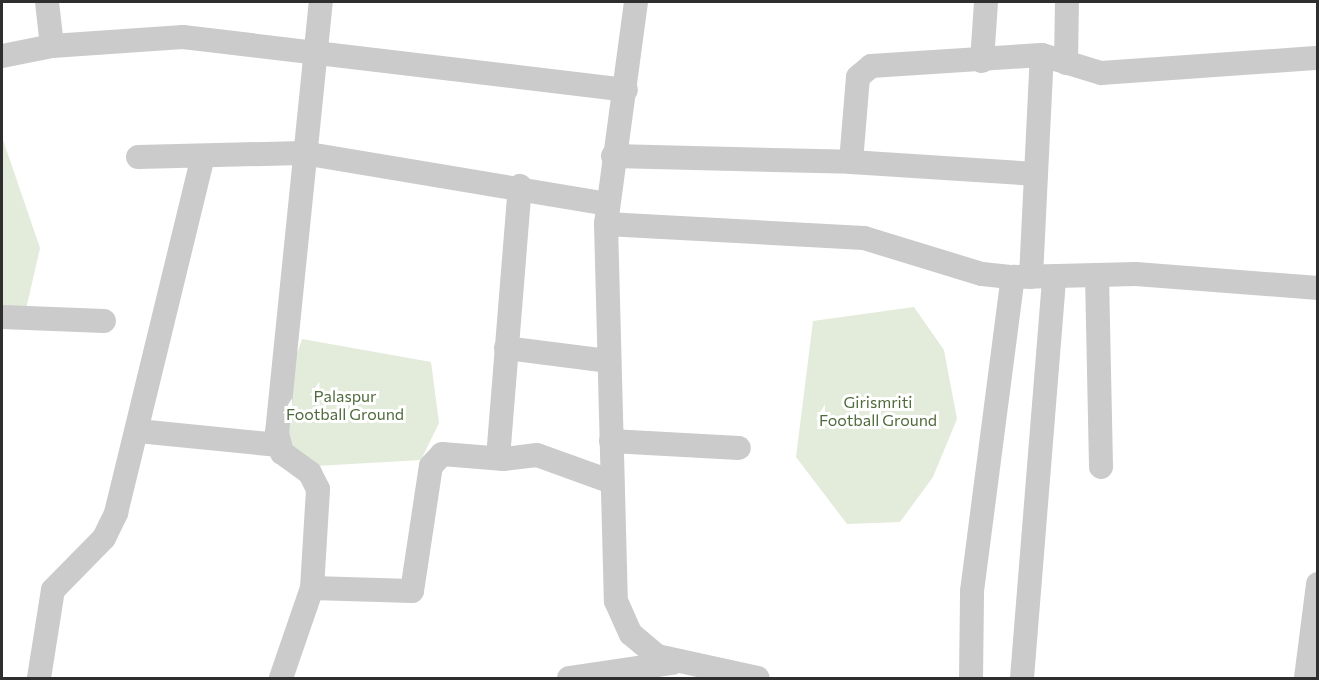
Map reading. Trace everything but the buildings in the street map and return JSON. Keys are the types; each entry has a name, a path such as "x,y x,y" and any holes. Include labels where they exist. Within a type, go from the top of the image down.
{"street":[{"path":"47,2 52,46"},
{"path":"278,445 303,153 313,53 321,2"},
{"path":"636,2 626,90 613,156 607,214 614,581 621,617 642,645 672,663"},
{"path":"982,61 986,2"},
{"path":"1066,63 1067,2"},
{"path":"2,56 52,46 171,36 626,90"},
{"path":"1022,678 1036,174 1042,55"},
{"path":"851,162 862,70 1042,55 1066,63 1112,72 1317,58"},
{"path":"138,157 303,153 519,186 607,214 864,238 982,274 1033,277 1097,275 1317,288"},
{"path":"39,678 53,590 110,528 138,431 203,156"},
{"path":"613,156 851,162 1036,174"},
{"path":"498,459 519,186"},
{"path":"1097,275 1101,467"},
{"path":"975,678 972,591 1033,277"},
{"path":"2,317 104,321"},
{"path":"507,348 609,361"},
{"path":"138,431 278,445 316,480 312,588 281,678"},
{"path":"611,441 739,448"},
{"path":"312,588 412,591 434,457 498,459 537,455 612,482"},
{"path":"1306,678 1317,584"},
{"path":"569,678 672,663 758,678"}],"green space":[{"path":"2,137 40,248 22,327 2,324"},
{"name":"Girismriti Football Ground","path":"914,307 944,350 957,419 933,477 900,522 847,524 796,457 813,321"},
{"name":"Palaspur Football Ground","path":"302,339 431,362 439,423 421,460 299,467 276,414"}]}
